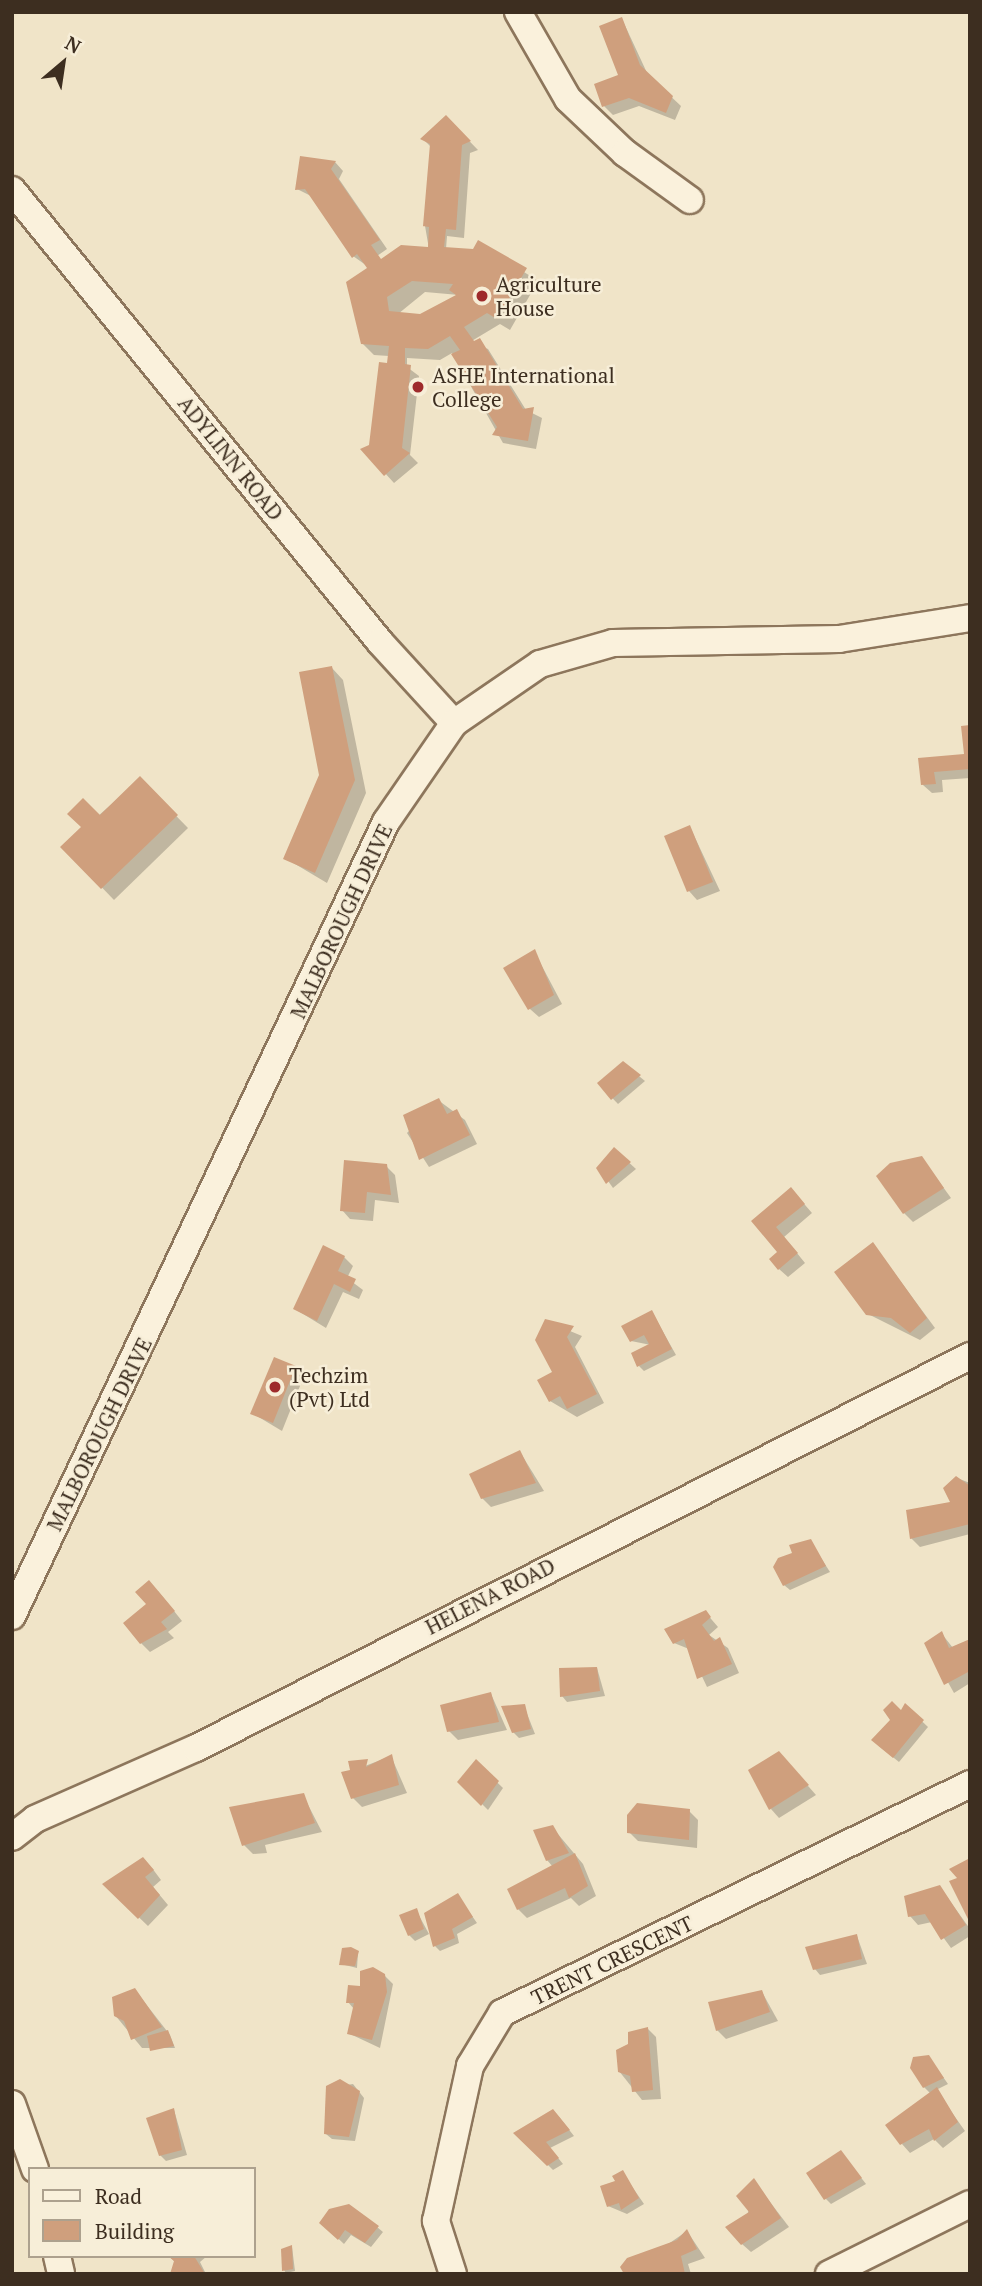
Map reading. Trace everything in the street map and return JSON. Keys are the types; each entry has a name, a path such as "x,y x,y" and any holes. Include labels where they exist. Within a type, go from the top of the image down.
{"street":[{"path":"518,12 568,99 625,153 690,200"},
{"name":"ADYLINN ROAD","path":"12,190 386,650 454,723"},
{"name":"MALBOROUGH DRIVE","path":"12,1616 386,822 454,723 540,664 613,643 839,639 970,618"},
{"name":"HELENA ROAD","path":"12,1837 35,1819 197,1748 970,1356"},
{"name":"TRENT CRESCENT","path":"453,2274 436,2221 470,2066 502,2013 970,1784"},
{"path":"12,2104 35,2167"},
{"path":"829,2274 970,2204"}],"building":[{"path":"622,17 640,65 673,96 666,113 629,98 602,107 594,84 618,75 599,26"},
{"path":"446,115 471,141 462,145 456,230 446,229 444,247 473,249 478,240 527,268 497,319 487,313 464,327 474,341 480,338 523,409 534,407 528,441 492,435 497,427 451,354 460,350 450,336 428,349 405,348 405,364 411,365 402,448 410,453 384,476 360,449 369,445 379,362 387,363 389,346 361,344 346,282 367,268 357,254 352,258 305,189 295,190 300,156 336,161 331,169 380,240 371,245 381,259 401,245 428,247 429,227 423,226 430,144 420,139","holes":["412,281 453,284 449,290 456,295 420,314 389,311 387,297"]},
{"path":"332,666 355,780 315,873 283,859 319,775 299,672"},
{"path":"970,725 970,769 934,772 936,784 921,785 918,758 964,754 961,726"},
{"path":"140,776 178,815 101,889 60,847 81,827 67,814 83,798 100,815"},
{"path":"690,825 713,882 687,892 664,836"},
{"path":"535,949 554,995 528,1010 503,968"},
{"path":"623,1061 641,1075 611,1100 597,1083"},
{"path":"439,1098 447,1114 457,1109 470,1135 419,1160 403,1115"},
{"path":"614,1147 631,1162 606,1184 596,1168"},
{"path":"922,1156 944,1188 903,1214 876,1176 890,1163"},
{"path":"344,1160 387,1164 391,1195 367,1192 365,1213 340,1211"},
{"path":"791,1187 805,1204 776,1227 798,1253 778,1270 769,1259 777,1252 751,1221"},
{"path":"873,1242 927,1318 910,1333 891,1318 866,1315 834,1272"},
{"path":"323,1245 345,1256 338,1271 356,1279 350,1292 334,1284 317,1321 293,1309"},
{"path":"652,1310 672,1349 637,1367 631,1353 649,1344 644,1335 630,1342 621,1326"},
{"path":"545,1319 574,1326 567,1337 597,1394 567,1409 560,1396 549,1402 537,1380 552,1372 535,1340"},
{"path":"274,1357 296,1366 273,1423 250,1414"},
{"path":"520,1450 536,1483 481,1499 469,1474"},
{"path":"956,1476 970,1486 970,1524 910,1539 906,1510 950,1502 943,1488"},
{"path":"811,1539 826,1566 783,1586 773,1567 778,1558 792,1553 789,1545"},
{"path":"149,1580 175,1611 161,1622 167,1629 140,1644 123,1623 146,1604 135,1592"},
{"path":"706,1610 711,1617 702,1625 714,1641 720,1637 732,1664 697,1679 684,1639 673,1644 664,1629"},
{"path":"942,1631 949,1648 970,1639 970,1671 944,1685 924,1643"},
{"path":"597,1667 600,1691 560,1697 559,1668"},
{"path":"491,1692 499,1722 447,1732 440,1705"},
{"path":"892,1701 901,1710 905,1703 924,1720 893,1758 871,1740 890,1720 883,1710"},
{"path":"525,1704 531,1729 512,1733 501,1706"},
{"path":"779,1751 809,1785 769,1810 748,1770"},
{"path":"392,1754 399,1785 351,1799 341,1772 350,1770 348,1761 368,1759 366,1767"},
{"path":"476,1759 499,1781 481,1806 457,1782"},
{"path":"304,1793 315,1823 242,1846 229,1807"},
{"path":"637,1803 690,1809 689,1840 627,1833 627,1815"},
{"path":"553,1825 569,1853 546,1861 533,1830"},
{"path":"575,1853 588,1886 569,1898 565,1888 517,1910 507,1889"},
{"path":"143,1857 154,1870 145,1877 160,1895 138,1919 102,1884"},
{"path":"970,1858 970,1923 949,1881 957,1878 949,1869"},
{"path":"940,1885 966,1925 941,1940 925,1914 908,1917 904,1896"},
{"path":"458,1893 473,1917 452,1929 455,1938 433,1947 424,1913"},
{"path":"417,1908 424,1929 408,1936 399,1915"},
{"path":"857,1934 862,1959 813,1970 805,1947"},
{"path":"351,1947 359,1951 355,1966 339,1965 342,1948"},
{"path":"373,1967 385,1974 387,1992 372,2040 347,2034 354,2003 346,2003 348,1985 360,1986 360,1971"},
{"path":"135,1988 162,2027 131,2040 124,2021 114,2016 112,1997"},
{"path":"762,1990 770,2012 716,2031 708,2002"},
{"path":"648,2027 653,2090 632,2092 630,2076 618,2072 616,2050 628,2044 628,2032"},
{"path":"168,2030 174,2046 150,2051 147,2036"},
{"path":"929,2055 944,2078 923,2088 910,2068 913,2057"},
{"path":"340,2079 360,2091 349,2137 324,2134 326,2086"},
{"path":"937,2087 958,2122 934,2141 929,2129 900,2145 885,2125"},
{"path":"174,2108 182,2150 159,2156 146,2118"},
{"path":"553,2109 570,2130 546,2142 559,2158 547,2166 513,2133"},
{"path":"841,2150 862,2178 824,2200 806,2173"},
{"path":"623,2170 639,2198 621,2210 619,2203 607,2207 600,2186 615,2181 612,2176"},
{"path":"754,2178 781,2218 741,2245 725,2227 749,2212 736,2196"},
{"path":"349,2204 379,2226 365,2243 345,2230 338,2240 319,2223 329,2209"},
{"path":"687,2229 697,2249 681,2256 685,2274 624,2274 620,2267 627,2258 677,2240"},
{"path":"292,2245 293,2269 282,2271 281,2249"},
{"path":"170,2258 195,2258 205,2274 170,2274 174,2261"}],"place":[{"name":"Agriculture House","path":"482,296"},
{"name":"ASHE International College","path":"418,387"},
{"name":"Techzim (Pvt) Ltd","path":"275,1387"}]}
